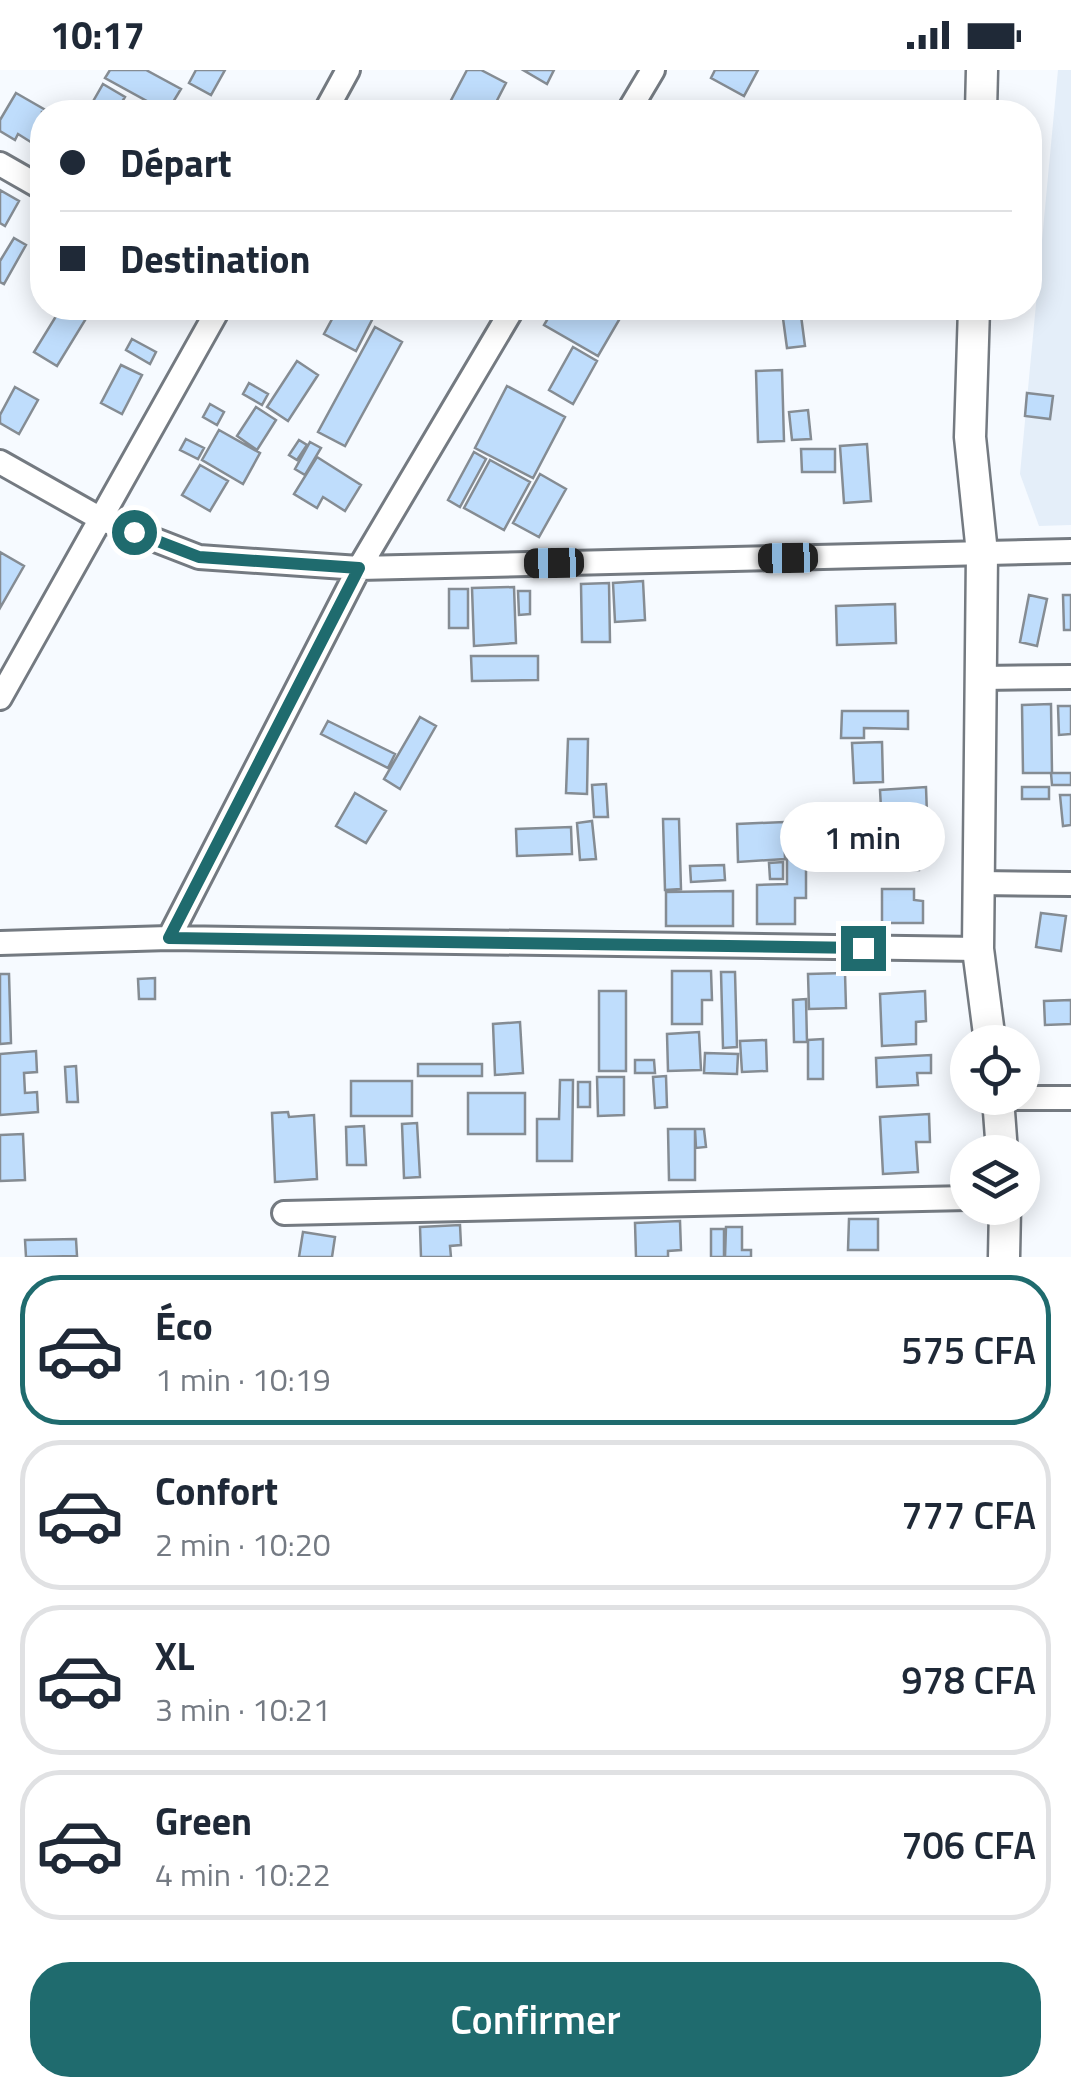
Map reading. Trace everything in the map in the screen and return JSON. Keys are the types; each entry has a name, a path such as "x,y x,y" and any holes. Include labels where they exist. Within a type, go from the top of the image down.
{"street":[{"path":"332,100 348,70"},
{"path":"635,100 653,70"},
{"path":"981,100 982,70"},
{"path":"0,164 30,181"},
{"path":"0,698 211,320"},
{"path":"169,938 359,568 506,320"},
{"path":"974,320 970,437 982,553 978,949 988,1025"},
{"path":"0,462 101,519 199,557 359,568 1071,551"},
{"path":"982,678 1071,677"},
{"path":"978,883 1071,884"},
{"path":"0,943 169,938 978,949"},
{"path":"1040,1098 1071,1098"},
{"path":"284,1212 950,1198"},
{"path":"1004,1257 1005,1225"}],"shaded area":[{"path":"1058,70 1071,70 1071,525 1039,526 1020,474 1034,320 1042,320 1042,240"}],"building":[{"path":"110,70 146,70 181,89 174,100 145,100 105,78"},
{"path":"196,70 225,70 211,95 189,83"},
{"path":"467,70 481,70 506,83 497,100 451,100"},
{"path":"523,70 554,70 547,84"},
{"path":"715,70 758,70 744,96 711,78"},
{"path":"103,84 125,97 123,100 94,100"},
{"path":"16,93 30,101 30,142 18,134 15,140 0,131 0,120"},
{"path":"0,190 19,201 5,226 0,223"},
{"path":"14,238 26,245 4,284 0,282 0,261"},
{"path":"54,320 85,320 57,366 34,352"},
{"path":"332,320 372,320 356,351 324,334"},
{"path":"547,320 619,320 598,356 544,325"},
{"path":"783,320 802,320 805,346 787,348"},
{"path":"375,327 402,342 345,446 318,432"},
{"path":"132,339 156,352 150,364 126,350"},
{"path":"573,347 597,361 573,404 549,390"},
{"path":"297,361 318,375 288,421 267,407"},
{"path":"121,365 142,375 122,414 101,403"},
{"path":"782,370 784,441 758,442 756,371"},
{"path":"249,383 268,394 262,405 243,394"},
{"path":"507,386 565,417 533,478 475,448"},
{"path":"15,387 38,400 19,434 0,423 0,415"},
{"path":"1027,393 1053,396 1050,419 1025,416"},
{"path":"210,404 224,412 217,425 203,417"},
{"path":"256,407 276,420 257,450 237,436"},
{"path":"808,410 811,439 792,440 789,412"},
{"path":"219,430 260,453 243,484 202,460"},
{"path":"186,439 204,448 198,459 180,450"},
{"path":"299,440 307,445 297,460 289,455"},
{"path":"310,442 321,448 305,475 295,469"},
{"path":"867,444 871,501 844,503 840,446"},
{"path":"801,449 835,449 835,472 802,472"},
{"path":"474,452 486,459 460,507 448,500"},
{"path":"317,457 361,485 345,511 323,497 317,508 294,494"},
{"path":"490,460 530,482 504,530 464,508"},
{"path":"200,465 228,481 210,511 182,495"},
{"path":"540,474 566,489 539,537 513,523"},
{"path":"0,552 24,566 0,608"},
{"path":"643,581 645,620 615,622 613,583"},
{"path":"609,583 610,642 582,642 581,584"},
{"path":"514,587 516,643 474,646 472,588"},
{"path":"449,589 468,589 468,628 449,628"},
{"path":"518,591 530,591 530,614 519,615"},
{"path":"1029,595 1047,599 1037,646 1020,642"},
{"path":"1063,595 1071,595 1071,630 1064,630"},
{"path":"895,604 896,643 837,645 836,606"},
{"path":"471,656 538,656 538,680 472,681"},
{"path":"1051,704 1052,773 1023,773 1022,705"},
{"path":"1058,706 1071,706 1071,734 1059,735"},
{"path":"842,711 908,711 908,729 864,728 864,738 841,738"},
{"path":"420,717 436,726 400,789 384,779"},
{"path":"328,721 395,754 388,768 321,734"},
{"path":"568,739 588,739 587,794 566,793"},
{"path":"882,742 883,782 854,783 852,743"},
{"path":"1051,773 1071,773 1071,785 1052,785"},
{"path":"606,784 608,817 594,817 592,785"},
{"path":"926,787 927,815 916,815 917,843 883,845 880,790"},
{"path":"1022,787 1049,787 1049,799 1022,799"},
{"path":"355,793 386,811 366,843 336,826"},
{"path":"1060,795 1071,795 1071,825 1063,826"},
{"path":"663,819 679,819 681,889 665,890"},
{"path":"592,821 596,859 580,860 577,823"},
{"path":"784,822 785,859 738,862 737,824"},
{"path":"571,827 572,854 517,856 516,829"},
{"path":"787,829 806,829 806,898 795,898 795,924 757,924 757,885 787,884"},
{"path":"934,844 935,855 920,857 918,846"},
{"path":"877,858 920,859 919,870 877,870"},
{"path":"783,862 783,879 770,879 769,863"},
{"path":"724,865 725,880 691,882 690,866"},
{"path":"882,889 914,889 914,900 923,901 923,923 882,923"},
{"path":"733,891 733,926 666,926 666,892"},
{"path":"1041,913 1066,916 1061,951 1036,947"},
{"path":"672,971 711,971 712,1000 702,1000 702,1024 672,1024"},
{"path":"721,972 735,972 737,1047 723,1048"},
{"path":"845,973 846,1008 809,1009 808,974"},
{"path":"0,974 9,974 11,1043 0,1044"},
{"path":"155,978 155,999 139,999 138,979"},
{"path":"599,991 626,991 626,1071 599,1071"},
{"path":"925,991 926,1021 916,1022 916,1044 882,1046 880,994"},
{"path":"806,999 807,1042 794,1042 793,1000"},
{"path":"1071,1000 1071,1024 1045,1025 1044,1001"},
{"path":"520,1022 523,1073 495,1075 493,1024"},
{"path":"699,1032 701,1070 668,1071 667,1034"},
{"path":"823,1039 823,1079 808,1079 808,1040"},
{"path":"766,1040 767,1071 742,1072 740,1041"},
{"path":"36,1051 37,1072 24,1073 25,1093 37,1092 38,1112 0,1115 0,1054"},
{"path":"705,1053 738,1054 737,1074 704,1073"},
{"path":"931,1055 931,1073 917,1073 918,1085 877,1087 876,1058"},
{"path":"635,1060 654,1060 655,1073 635,1073"},
{"path":"418,1064 482,1064 482,1076 418,1076"},
{"path":"76,1066 78,1102 67,1102 65,1067"},
{"path":"666,1076 667,1107 655,1108 653,1077"},
{"path":"597,1077 624,1077 624,1115 598,1116"},
{"path":"560,1080 573,1080 572,1161 537,1161 537,1119 559,1119"},
{"path":"351,1081 412,1081 412,1116 351,1116"},
{"path":"578,1082 590,1082 590,1107 578,1107"},
{"path":"468,1093 525,1093 525,1134 468,1134"},
{"path":"288,1112 289,1117 314,1115 317,1179 275,1182 272,1113"},
{"path":"929,1114 930,1142 916,1142 918,1172 883,1174 880,1117"},
{"path":"417,1123 420,1177 404,1178 402,1124"},
{"path":"364,1126 366,1165 347,1165 346,1127"},
{"path":"668,1129 695,1129 695,1180 669,1180"},
{"path":"695,1129 704,1129 706,1147 696,1148"},
{"path":"23,1134 25,1180 0,1181 0,1135"},
{"path":"849,1219 878,1219 878,1250 848,1250"},
{"path":"680,1221 681,1250 668,1251 668,1257 636,1257 635,1223"},
{"path":"460,1225 461,1245 450,1246 451,1257 421,1257 420,1227"},
{"path":"726,1227 742,1227 742,1250 751,1250 751,1257 725,1257"},
{"path":"711,1229 724,1229 724,1257 711,1257"},
{"path":"303,1232 335,1237 332,1257 299,1257"},
{"path":"76,1239 77,1256 26,1257 25,1240"}],"route":[{"path":"134,532 199,557 359,568 169,938 863,948"}]}
